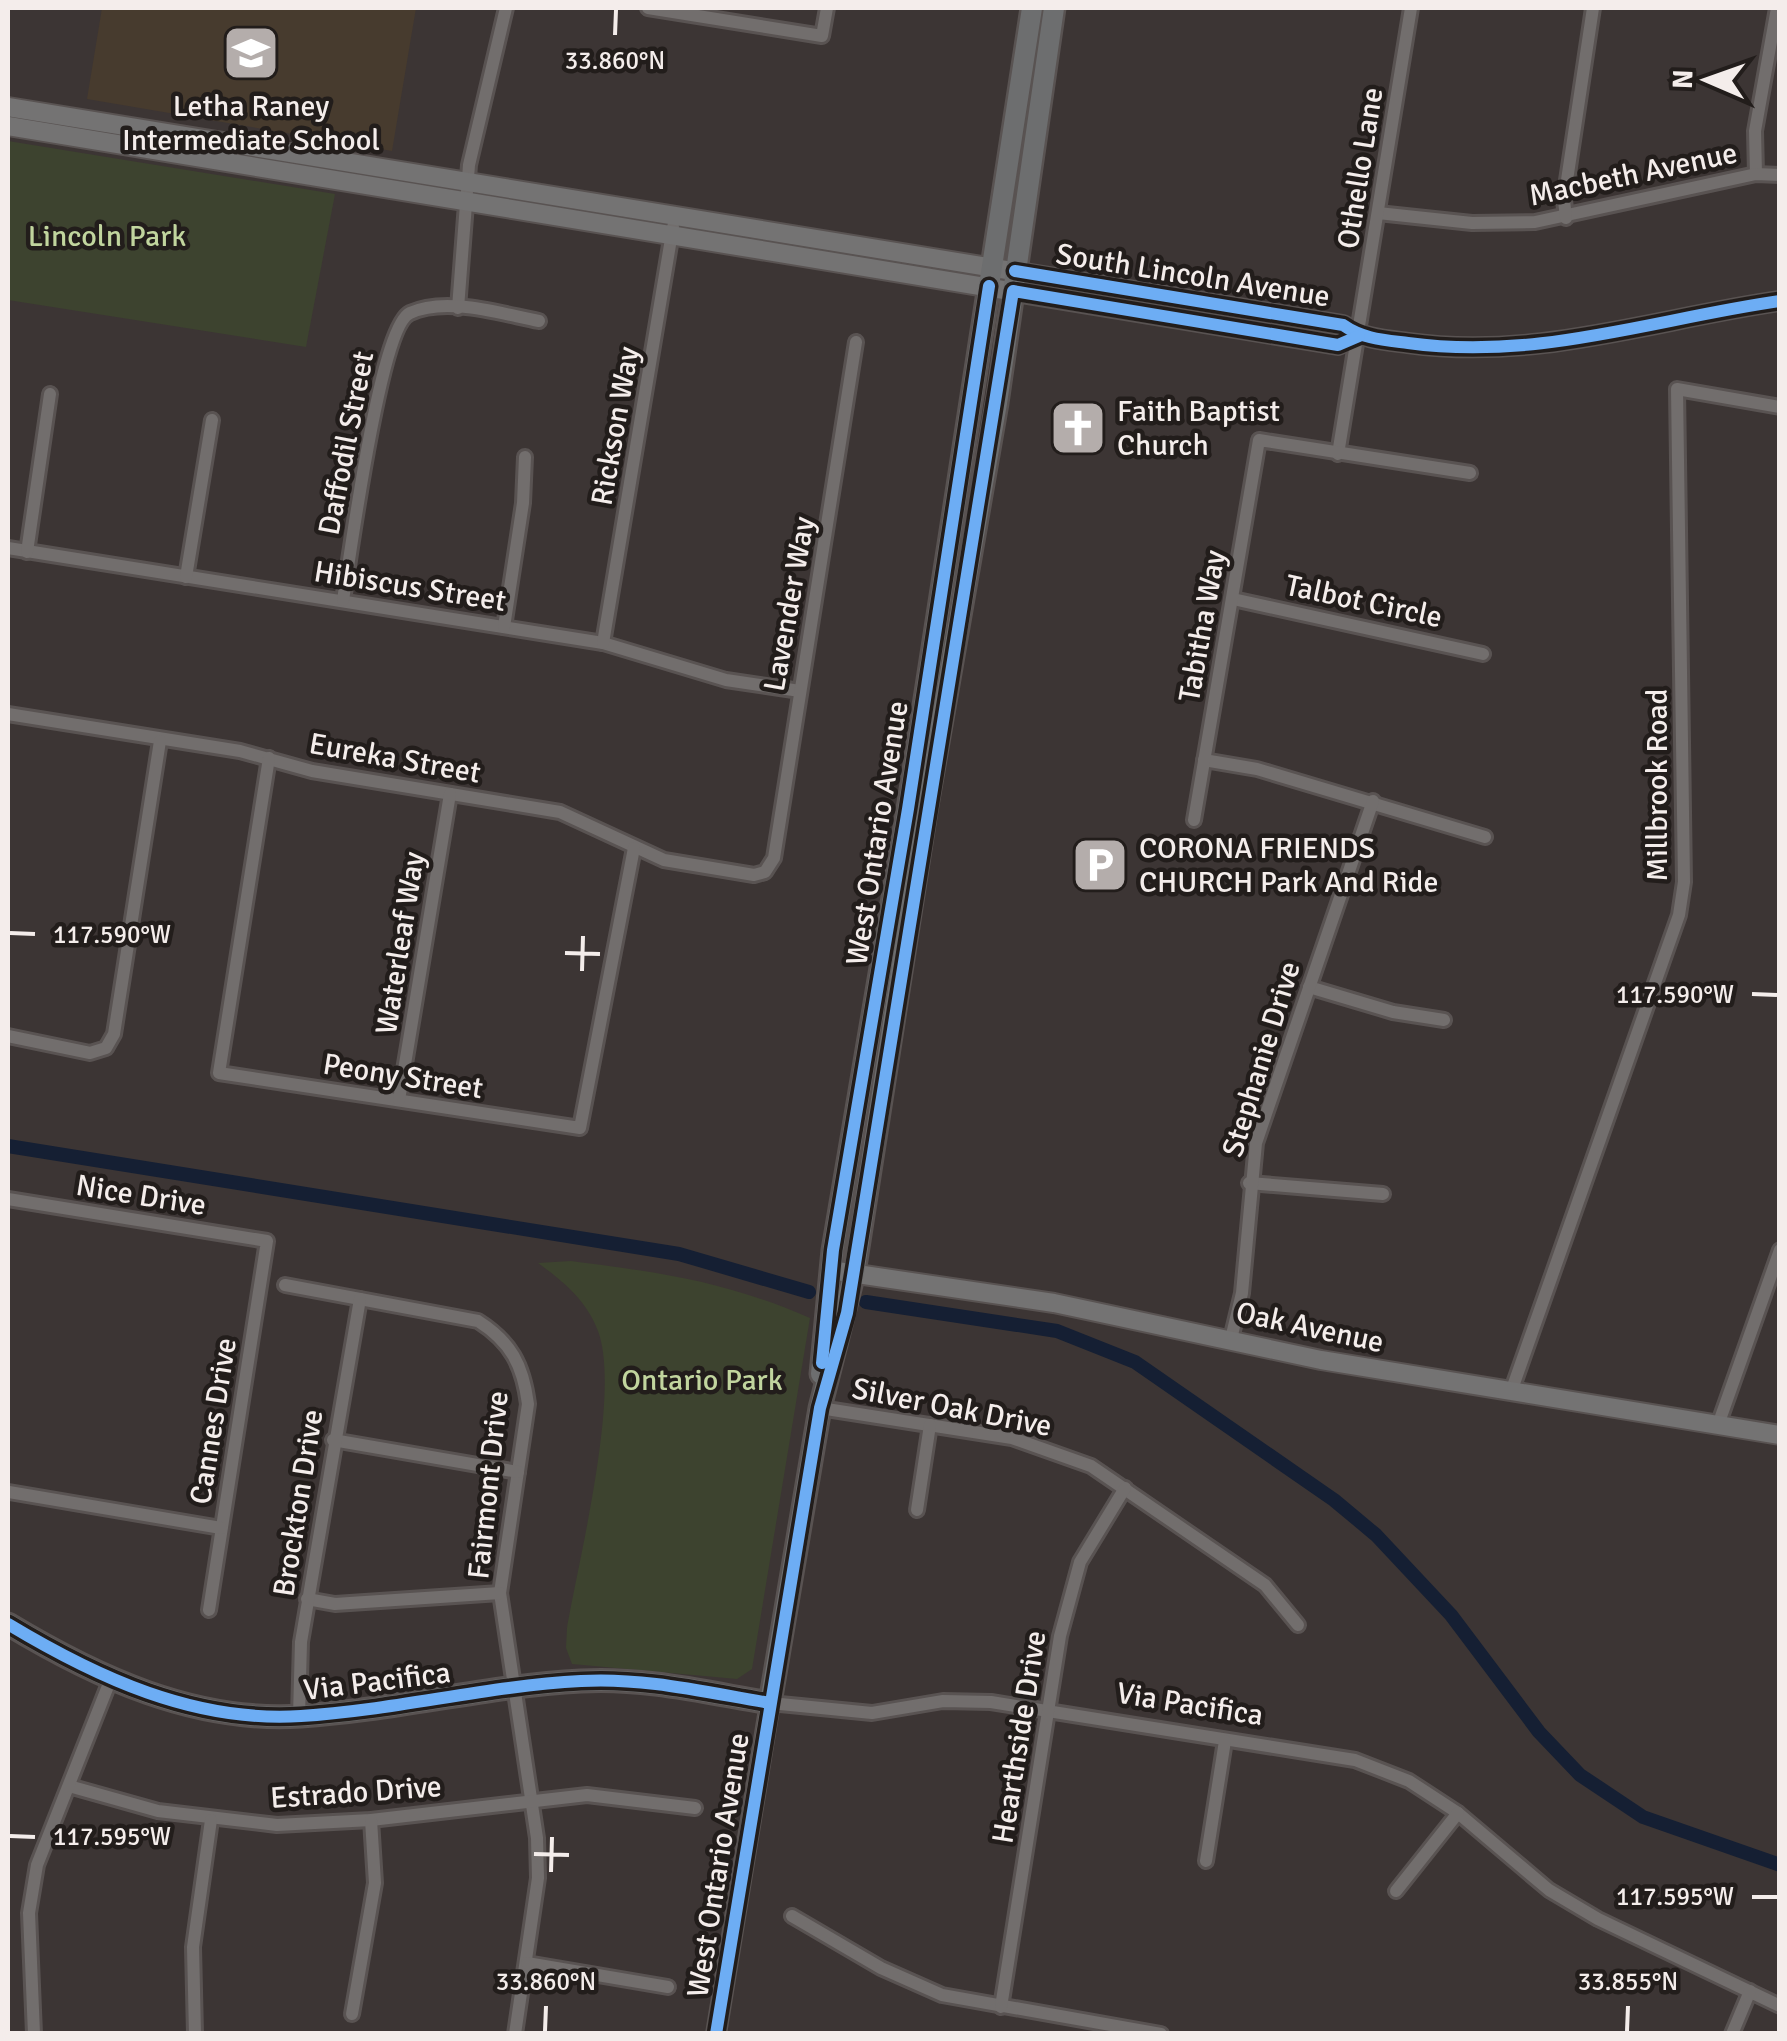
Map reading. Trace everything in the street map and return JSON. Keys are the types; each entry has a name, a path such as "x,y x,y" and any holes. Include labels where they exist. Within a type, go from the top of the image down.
{"main road":[{"name":"West Ontario Avenue","path":"820,1408 830,1270 908,809 1032,8"},
{"name":"West Ontario Avenue","path":"716,2034 820,1408 854,1273 1014,281 1054,8"},
{"name":"South Lincoln Avenue","path":"8,107 465,191 1014,281 1343,324 1360,336 1436,347 1578,342 1780,301"},
{"name":"South Lincoln Avenue","path":"8,126 465,191"},
{"name":"Oak Avenue","path":"830,1270 1054,1303 1321,1360 1780,1435"},
{"name":"Via Pacifica","path":"8,1624 110,1680 225,1712 298,1716 584,1681 668,1686 770,1703"}],"street":[{"path":"458,308 465,191 506,8"},
{"path":"648,8 822,36 827,8"},
{"name":"Othello Lane","path":"1338,454 1411,8"},
{"path":"1566,218 1564,200 1593,8"},
{"path":"1756,174 1755,132 1778,8"},
{"name":"Macbeth Avenue","path":"1378,214 1472,223 1566,218 1756,174 1780,174"},
{"name":"Rickson Way","path":"604,644 673,225"},
{"name":"Daffodil Street","path":"343,600 372,427 394,327 412,311 458,308 538,321"},
{"name":"Lavender Way","path":"764,872 774,858 856,342"},
{"name":"Millbrook Road","path":"1511,1392 1679,915 1684,882 1677,389 1780,407"},
{"path":"26,552 50,394"},
{"path":"186,577 212,420"},
{"name":"Tabitha Way","path":"1194,820 1258,440 1338,454"},
{"path":"1338,454 1470,473"},
{"path":"504,627 523,504 525,457"},
{"name":"Hibiscus Street","path":"8,548 604,644 726,680 800,691"},
{"name":"Talbot Circle","path":"1234,600 1483,654"},
{"name":"Eureka Street","path":"8,714 560,812 664,860 754,875 764,872"},
{"path":"8,1036 90,1053 106,1048 114,1034 160,740"},
{"name":"Peony Street","path":"269,758 219,1073 580,1128 634,848"},
{"path":"1204,760 1257,769 1486,837"},
{"name":"Waterleaf Way","path":"399,1100 450,794"},
{"name":"Stephanie Drive","path":"1231,1339 1247,1246 1249,1183 1268,1103 1373,801"},
{"path":"1309,987 1393,1012 1444,1020"},
{"path":"1249,1183 1384,1194"},
{"name":"Nice Drive","path":"8,1199 267,1241"},
{"name":"Cannes Drive","path":"209,1610 267,1241"},
{"path":"1718,1425 1780,1250"},
{"name":"Fairmont Drive","path":"286,1285 463,1317 501,1336 524,1375 528,1404 500,1593 538,1838 538,1878 515,2034"},
{"name":"Brockton Drive","path":"298,1716 308,1598 360,1299"},
{"name":"Silver Oak Drive","path":"820,1408 930,1424 1048,1448 1091,1466 1265,1585 1298,1626"},
{"path":"918,1510 930,1424"},
{"path":"333,1440 518,1472"},
{"name":"Hearthside Drive","path":"1001,2007 1060,1636 1077,1573 1092,1540 1126,1488"},
{"path":"8,1492 221,1528"},
{"path":"308,1598 366,1603 500,1593"},
{"path":"34,2034 30,1913 37,1865 110,1680"},
{"name":"Via Pacifica","path":"770,1703 872,1713 943,1701 992,1702 1354,1760 1409,1781 1458,1813 1549,1890 1598,1919 1780,2006"},
{"path":"1206,1862 1225,1741"},
{"name":"Estrado Drive","path":"69,1786 211,1820 277,1825 372,1820 588,1795 695,1808"},
{"path":"1396,1891 1458,1813"},
{"path":"195,2034 193,1947 211,1820"},
{"path":"352,2014 375,1882 372,1820"},
{"path":"792,1916 881,1968 942,1995 1161,2034"},
{"path":"528,1963 668,1987"},
{"path":"1732,2034 1750,1991"}],"shaded area":[{"name":"Letha Raney Intermediate School","path":"102,8 416,8 392,151 87,99"}],"green space":[{"name":"Lincoln Park","path":"8,141 335,194 306,347 8,300"},
{"name":"Ontario Park","path":"571,1261 693,1280 749,1295 810,1318 752,1669 737,1679 572,1664 566,1648 567,1628 596,1476 605,1394 604,1359 588,1310 538,1263"}],"waterway":[{"path":"8,1146 679,1254 809,1292"},
{"path":"866,1302 1057,1331 1135,1362 1334,1500 1376,1535 1451,1615 1539,1732 1580,1775 1643,1817 1780,1865"}],"cycle path":[{"path":"1015,271 1343,325 1382,340 1456,347 1503,347 1595,336 1780,301"},
{"path":"822,1363 833,1250 908,809 989,286"},
{"path":"716,2034 820,1408 847,1313 1013,291 1338,345 1359,336"},
{"path":"8,1624 111,1678 184,1704 222,1712 301,1716 511,1688 604,1680 770,1703"}],"place":[{"name":"Letha Raney Intermediate School","path":"251,53"},
{"name":"Faith Baptist Church","path":"1078,428"},
{"name":"CORONA FRIENDS CHURCH Park And Ride","path":"1100,865"}]}
